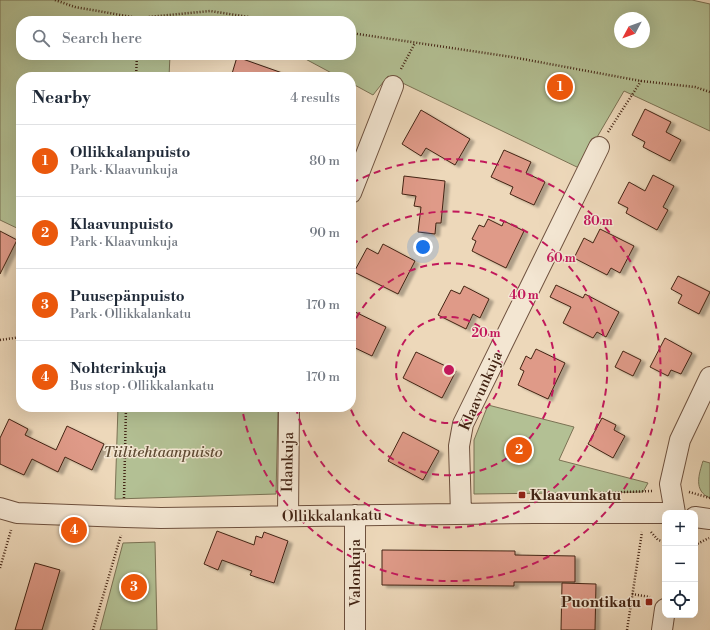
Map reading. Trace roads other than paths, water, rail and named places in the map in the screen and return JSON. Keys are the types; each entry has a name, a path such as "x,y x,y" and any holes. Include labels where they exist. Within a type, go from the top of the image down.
{"street":[{"path":"356,168 393,86"},
{"name":"Klaavunkuja","path":"461,514 459,446 463,424 599,147"},
{"path":"674,510 670,484 680,440 710,377"},
{"name":"Idankuja","path":"288,516 289,412"},
{"name":"Ollikkalankatu","path":"9,510 125,518 662,513"},
{"name":"Valonkuja","path":"355,515 355,630"},
{"path":"698,517 710,519"},
{"path":"657,605 662,630"}],"place":[{"name":"Ollikkalanpuisto","path":"560,87"},
{"name":"Klaavunpuisto","path":"519,450"},
{"name":"Klaavunkatu","path":"522,495"},
{"name":"Nohterinkuja","path":"74,530"},
{"name":"Puusepänpuisto","path":"134,587"},
{"name":"Puontikatu","path":"649,602"}],"park label":[{"name":"Tiilitehtaanpuisto","path":"163,452"}]}
